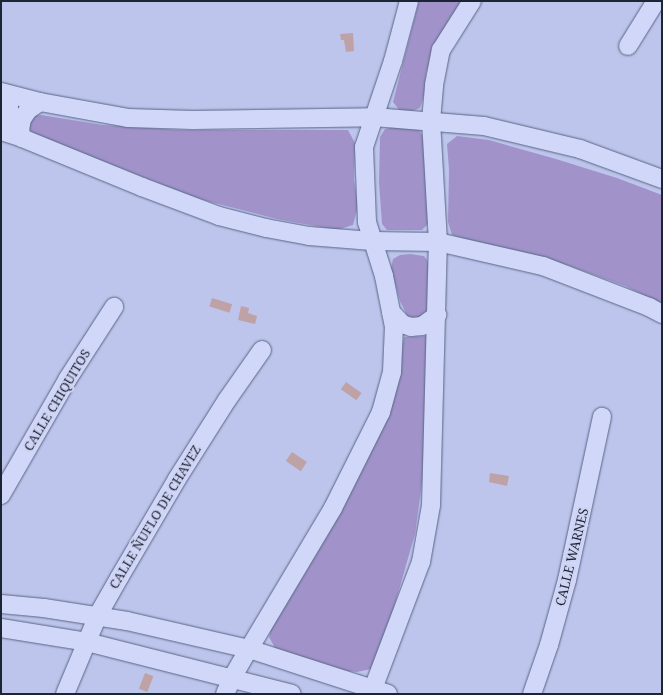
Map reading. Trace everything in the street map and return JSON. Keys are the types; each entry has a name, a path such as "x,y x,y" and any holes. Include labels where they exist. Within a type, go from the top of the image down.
{"street":[{"path":"229,686 249,649 333,508 381,412 392,372 394,327 384,276 367,222 364,147 393,61 409,1"},
{"path":"1,604 98,615 249,649 378,692 421,562 432,505 432,434 437,315 438,242 431,121 434,85 441,50 472,1"},
{"path":"628,46 656,1"},
{"path":"3,93 40,102 128,118 193,120 374,117 484,126 580,149 662,179"},
{"path":"3,93 9,106 9,116 1,131 219,216 266,228 308,236 372,241 438,242 544,266 649,307 662,314"},
{"path":"22,138 20,130 22,119 28,110 40,102"},
{"name":"CALLE CHIQUITOS","path":"1,495 67,380 114,307"},
{"path":"391,312 402,324 411,327 422,326 437,315"},
{"name":"CALLE ÑUFLO DE CHAVEZ","path":"65,694 98,615 177,479 227,400 262,350"},
{"name":"CALLE WARNES","path":"532,694 549,645 567,580 602,417"},
{"path":"1,628 88,642 229,686 292,694"}],"shaded area":[{"path":"419,1 461,1 436,42 426,73 424,95 420,108 410,112 400,111 393,102"},
{"path":"353,33 354,51 346,52 344,40 341,40 340,34"},
{"path":"41,115 103,125 179,130 348,130 355,143 354,180 358,206 353,225 337,230 277,219 199,199 33,134 28,126 31,116"},
{"path":"399,126 419,130 428,144 428,224 422,230 387,230 382,224 379,183 380,137 385,129"},
{"path":"457,136 489,140 556,159 617,178 662,195 662,304 625,286 567,265 470,241 452,235 448,222 449,170 447,144"},
{"path":"410,254 424,256 430,268 433,307 425,320 408,317 400,301 391,268 393,259 400,255"},
{"path":"212,298 232,304 229,313 209,307"},
{"path":"241,306 249,308 248,313 257,316 255,324 238,320"},
{"path":"428,336 423,476 415,534 392,614 371,669 357,672 336,670 288,656 275,648 269,637 272,625 401,351 404,337"},
{"path":"346,382 362,393 356,400 341,389"},
{"path":"292,452 307,462 301,471 286,461"},
{"path":"490,473 509,476 507,486 489,482"},
{"path":"145,673 153,676 147,692 139,689"}]}
